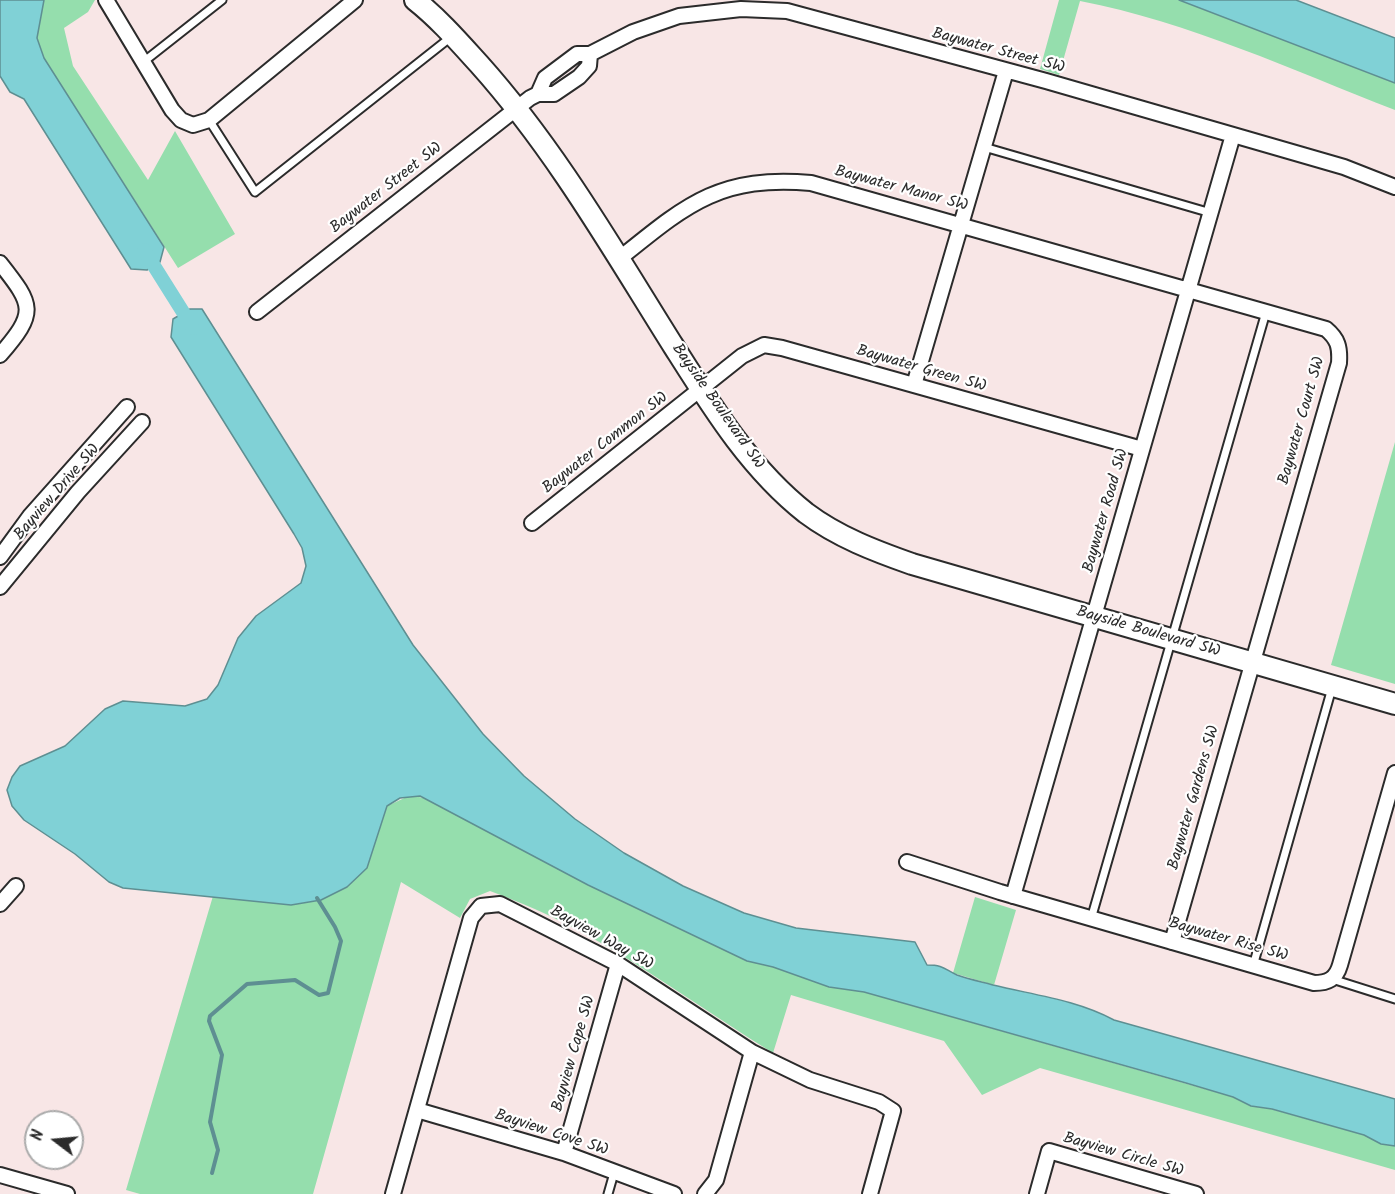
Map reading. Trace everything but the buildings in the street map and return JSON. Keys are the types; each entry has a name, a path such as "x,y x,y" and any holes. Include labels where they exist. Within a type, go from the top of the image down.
{"street":[{"path":"106,0 142,63 181,120 193,125 209,120 355,0"},
{"name":"Bayside Boulevard SW","path":"415,0 453,35 518,108 554,158 701,390 748,457 777,488 808,514 842,536 912,564 1395,704"},
{"name":"Baywater Street SW","path":"257,312 538,94 545,78 565,60 577,54 590,54 633,32 679,16 741,9 787,11 1233,135 1353,170 1395,188"},
{"name":"Baywater Street SW","path":"538,94 554,94 579,77 589,66 590,54"},
{"path":"914,385 1006,71"},
{"name":"Baywater Road SW","path":"1012,896 1233,135"},
{"name":"Baywater Manor SW","path":"619,259 690,203 713,192 762,182 811,183 962,224 1188,291"},
{"path":"0,263 23,292 27,312 17,335 0,356"},
{"name":"Baywater Court SW","path":"1188,291 1326,329 1337,339 1338,363 1251,663"},
{"name":"Baywater Green SW","path":"701,390 742,356 764,345 782,348 1142,449"},
{"name":"Baywater Common SW","path":"532,523 701,390"},
{"name":"Bayview Drive SW","path":"0,556 30,516 127,407"},
{"name":"Bayview Drive SW","path":"0,587 78,492 142,422"},
{"name":"Baywater Gardens SW","path":"1172,942 1251,663"},
{"path":"1332,979 1341,965 1395,773"},
{"name":"Baywater Rise SW","path":"907,862 1012,896 1314,984 1332,979"},
{"path":"0,904 16,886"},
{"name":"Bayview Way SW","path":"393,1194 471,918 481,906 500,904 618,964 752,1052 810,1080 879,1102 893,1112 870,1194"},
{"name":"Bayview Cape SW","path":"564,1153 618,964"},
{"path":"705,1194 716,1180 752,1052"},
{"name":"Bayview Cove SW","path":"417,1110 564,1153 674,1194"},
{"name":"Bayview Circle SW","path":"1037,1194 1049,1151 1196,1194"},
{"path":"0,1175 67,1194"}],"lane":[{"path":"142,63 222,0"},
{"path":"209,120 255,192 453,35"},
{"path":"984,147 1211,213"},
{"path":"1091,919 1266,312"},
{"path":"1252,966 1333,686"},
{"path":"1332,979 1395,999"},
{"path":"608,1194 614,1173"}],"green space":[{"path":"44,0 95,0 88,12 64,28 73,66 148,180 175,131 235,234 178,268 44,58 37,38"},
{"path":"1059,0 1179,0 1395,83 1395,110 1200,34 1121,10 1080,1 1059,75 1040,69"},
{"path":"1395,442 1395,684 1331,665"},
{"path":"411,795 427,799 588,885 747,961 773,967 829,987 864,992 1233,1097 1251,1106 1271,1109 1364,1135 1381,1144 1395,1146 1395,1170 1040,1068 982,1095 944,1041 791,995 773,1053 628,959 546,914 490,891 470,899 460,918 401,882 313,1194 140,1194 126,1190 213,896 291,905 321,900 347,887 366,868 387,806"},
{"path":"975,897 1016,910 994,985 953,973"}],"water":[{"path":"0,0 44,0 37,38 44,58 164,247 160,262 147,270 131,269 24,99 10,92 0,76"},
{"path":"1179,0 1296,0 1395,38 1395,83"},
{"path":"190,309 202,309 413,645 483,734 524,776 575,819 624,853 683,886 744,913 796,928 915,942 927,965 941,967 957,975 1070,1003 1114,1020 1395,1099 1395,1146 1381,1144 1364,1135 1272,1109 1251,1106 1233,1097 1186,1083 864,992 829,987 773,967 747,961 588,885 420,796 400,798 387,806 367,868 347,887 321,900 291,905 123,888 109,882 75,854 24,820 12,806 7,790 12,777 20,766 65,746 105,709 123,701 185,706 207,699 218,685 238,638 256,616 301,583 306,566 302,548 294,534 171,337 173,319"}],"waterway":[{"path":"144,250 193,328"},
{"path":"212,1173 218,1150 210,1122 222,1055 209,1021 210,1016 247,984 295,980 319,995 328,993 341,941 317,898"}]}
